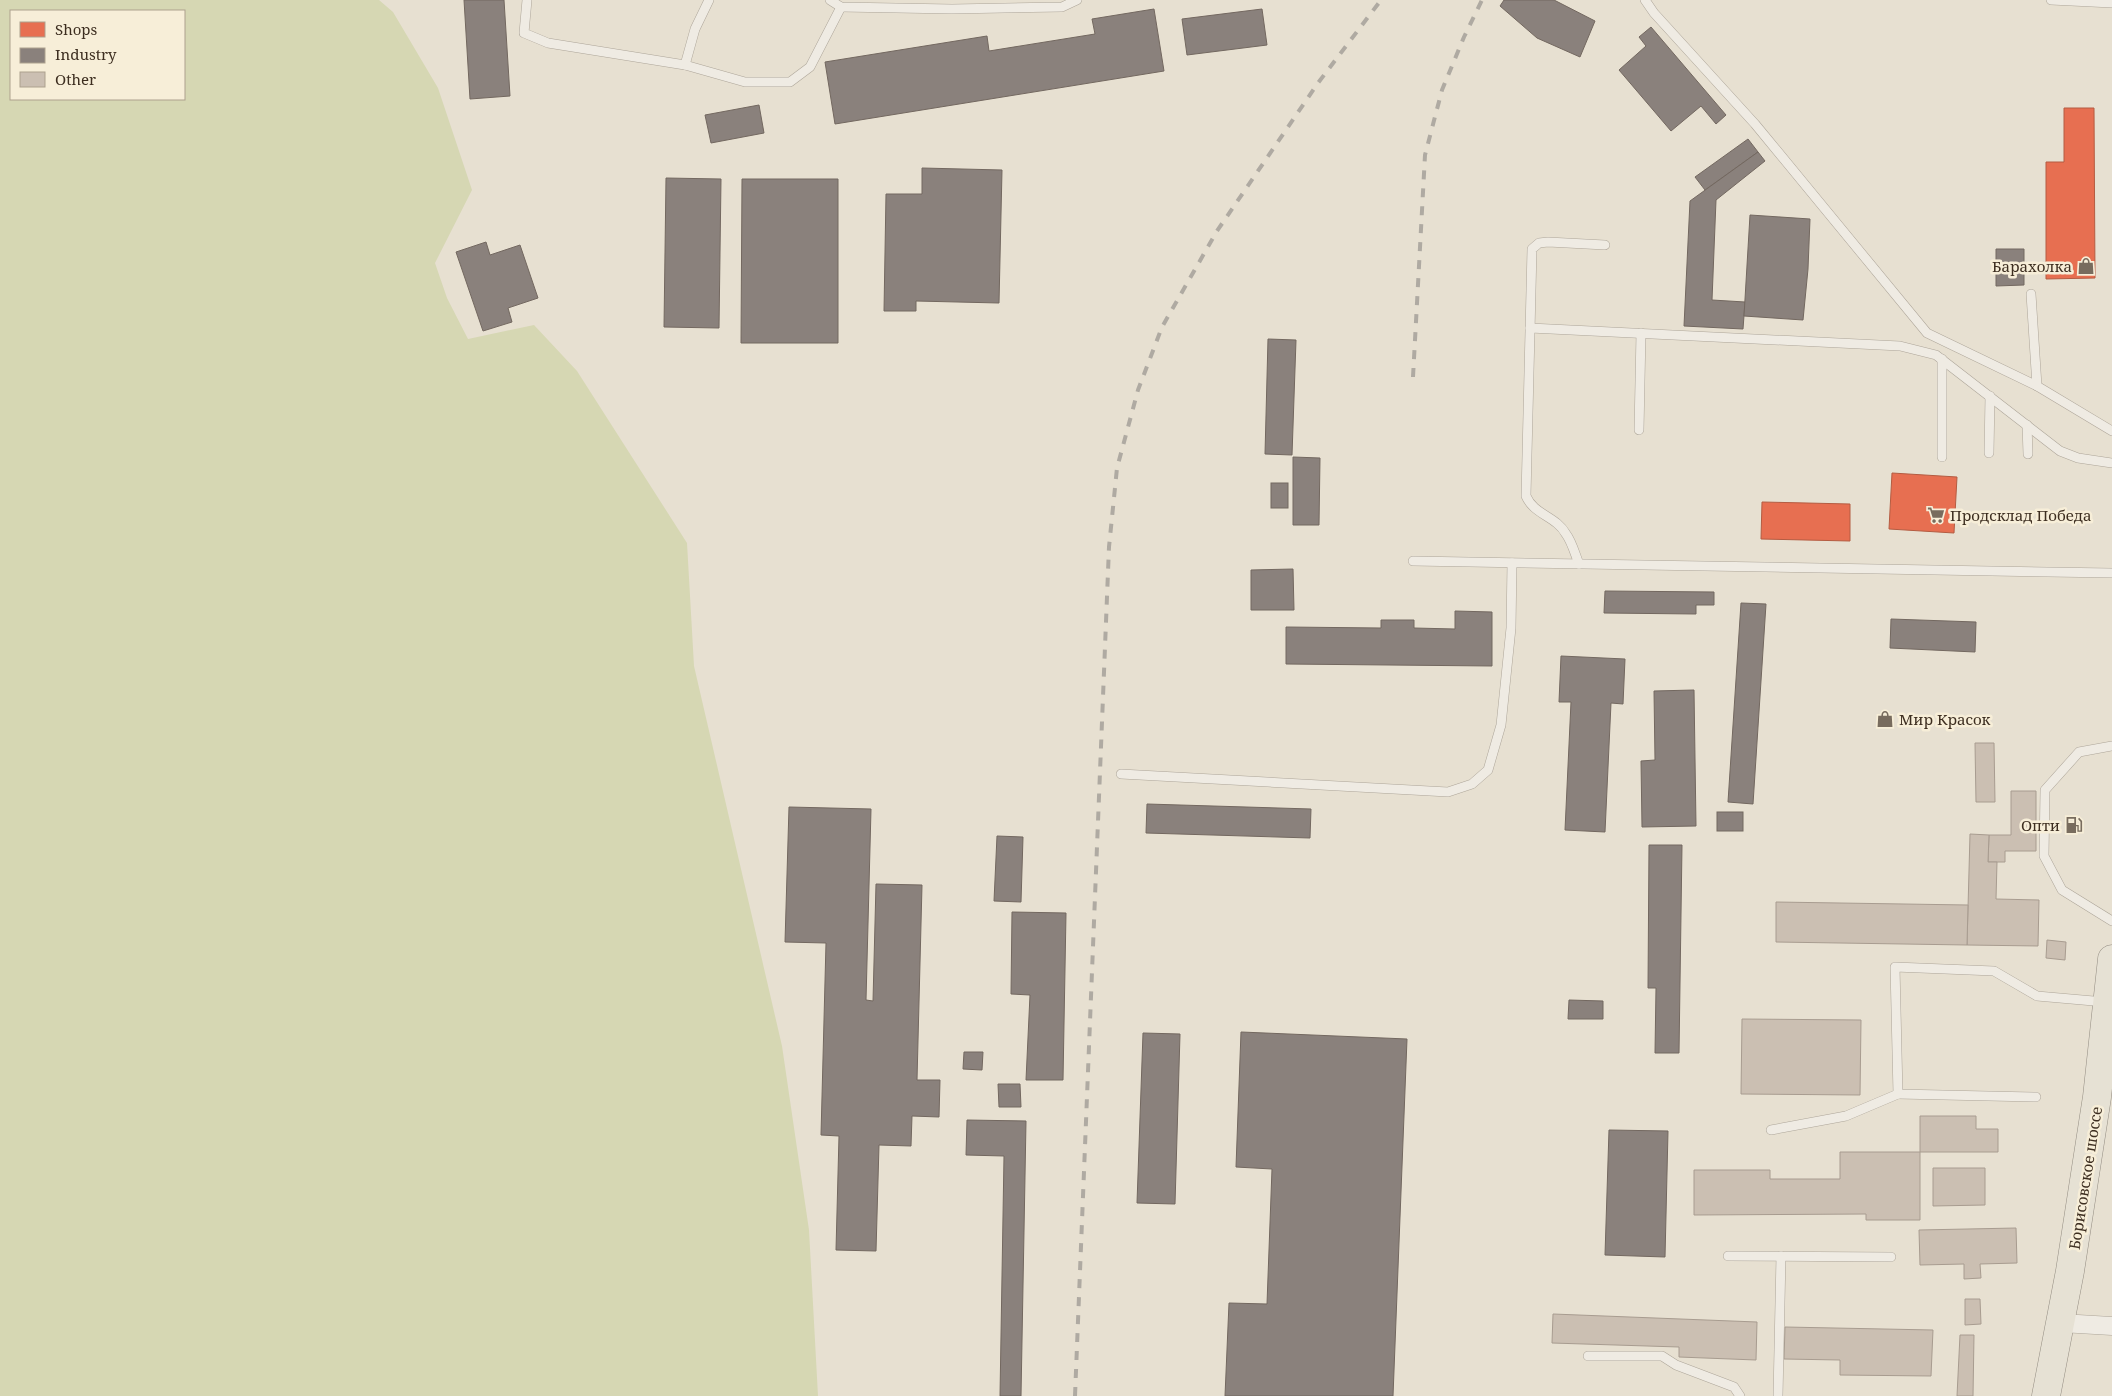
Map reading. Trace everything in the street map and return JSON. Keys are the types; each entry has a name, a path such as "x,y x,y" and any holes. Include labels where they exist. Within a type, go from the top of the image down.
{"main road":[{"name":"Борисовское шоссе","path":"2046,1396 2061,1323 2098,1097 2112,959"}],"street":[{"path":"2061,1323 2112,1326"}],"lane":[{"path":"527,0 524,33 548,44 685,65 746,82 790,82 810,67 841,7"},
{"path":"685,65 695,29 710,0"},
{"path":"830,0 841,7 952,9 1062,7 1077,0"},
{"path":"1645,0 1660,20 1755,124 1927,333 2038,386 2112,431"},
{"path":"2051,0 2112,4"},
{"path":"1579,564 1566,533 1549,516 1530,505 1526,496 1532,249 1539,243 1548,242 1605,245"},
{"path":"2031,294 2038,386"},
{"path":"1530,328 1900,346 1936,355 2060,451 2078,458 2112,464"},
{"path":"1638,430 1641,333"},
{"path":"1942,360 1942,457"},
{"path":"1989,453 1990,396"},
{"path":"2027,425 2028,454"},
{"path":"1413,561 2112,573"},
{"path":"1121,774 1448,792 1472,784 1488,770 1501,725 1511,628 1512,563"},
{"path":"2112,746 2079,752 2045,790 2044,856 2062,890 2112,921"},
{"path":"1898,1094 1895,967 1994,971 2038,996 2108,1002"},
{"path":"1771,1130 1846,1116 1898,1094 2036,1097"},
{"path":"1728,1256 1891,1257"},
{"path":"1778,1396 1781,1256"},
{"path":"1588,1356 1662,1356 1676,1365 1734,1387 1740,1396"}],"green space":[{"path":"0,0 379,0 393,12 438,88 472,190 435,263 447,298 468,339 534,325 577,371 687,543 694,666 782,1046 809,1230 818,1396 0,1396"}],"building: Shops":[{"path":"2064,108 2094,108 2095,278 2046,279 2046,162 2064,162"},
{"path":"1892,473 1957,477 1954,533 1889,529"},
{"path":"1762,502 1850,504 1850,541 1761,539"}],"building: Industry":[{"path":"464,0 504,0 510,96 470,99"},
{"path":"1504,0 1554,0 1595,21 1580,57 1537,38 1500,6"},
{"path":"1154,9 1164,71 835,124 825,62 987,36 989,51 1095,34 1092,19"},
{"path":"1262,9 1267,45 1187,55 1182,19"},
{"path":"1651,27 1726,115 1716,124 1701,106 1671,131 1619,70 1646,46 1639,37"},
{"path":"759,105 764,133 711,143 705,115"},
{"path":"1748,139 1758,152 1705,190 1695,177"},
{"path":"1758,152 1765,161 1716,200 1712,300 1745,302 1743,329 1684,326 1690,201"},
{"path":"922,168 1002,170 999,303 916,301 916,311 884,311 886,194 922,194"},
{"path":"666,178 721,179 719,328 664,327"},
{"path":"742,179 838,179 838,343 741,343"},
{"path":"1750,215 1810,219 1803,320 1744,316"},
{"path":"486,242 490,255 520,245 538,298 508,308 512,322 483,331 456,252"},
{"path":"1996,249 2024,249 2024,285 1996,286"},
{"path":"1268,339 1296,340 1292,455 1265,454"},
{"path":"1293,457 1320,458 1319,525 1293,525"},
{"path":"1271,483 1288,483 1288,508 1271,508"},
{"path":"1293,569 1294,610 1251,610 1251,570"},
{"path":"1605,591 1714,592 1714,605 1696,605 1696,614 1604,613"},
{"path":"1741,603 1766,604 1753,804 1728,802"},
{"path":"1455,611 1492,612 1492,666 1286,664 1286,627 1381,628 1381,620 1414,620 1414,628 1455,629"},
{"path":"1891,619 1976,622 1975,652 1890,648"},
{"path":"1561,656 1625,659 1623,704 1611,703 1605,832 1565,830 1571,702 1559,702"},
{"path":"1694,690 1696,826 1642,827 1641,761 1655,760 1654,691"},
{"path":"1147,804 1311,809 1310,838 1146,833"},
{"path":"789,807 871,809 866,1000 873,1001 876,884 922,885 917,1080 940,1080 939,1117 912,1116 911,1146 879,1145 876,1251 836,1250 839,1136 821,1135 826,943 785,942"},
{"path":"1717,812 1743,812 1743,831 1717,831"},
{"path":"997,836 1023,837 1021,902 994,901"},
{"path":"1649,845 1682,845 1679,1053 1655,1053 1656,988 1648,988"},
{"path":"1012,912 1066,913 1063,1080 1026,1080 1030,995 1011,994"},
{"path":"1569,1000 1603,1001 1603,1019 1568,1019"},
{"path":"1241,1032 1407,1039 1393,1396 1225,1396 1229,1303 1267,1304 1272,1169 1236,1167"},
{"path":"1143,1033 1180,1034 1175,1204 1137,1203"},
{"path":"964,1052 983,1052 982,1070 963,1069"},
{"path":"998,1084 1020,1084 1021,1107 999,1107"},
{"path":"967,1120 1026,1121 1021,1396 1000,1396 1004,1156 966,1155"},
{"path":"1609,1130 1668,1131 1665,1257 1605,1255"}],"building: Other":[{"path":"1975,743 1994,743 1995,802 1976,802"},
{"path":"2011,791 2036,791 2036,851 2005,851 2005,862 1988,862 1989,835 2011,835"},
{"path":"1970,834 1989,835 1988,862 1997,862 1996,899 2039,900 2038,946 1967,945"},
{"path":"1776,902 1968,905 1967,945 1776,942"},
{"path":"2047,940 2066,942 2065,960 2046,958"},
{"path":"1742,1019 1861,1020 1860,1095 1741,1094"},
{"path":"1920,1116 1976,1116 1976,1129 1998,1129 1998,1152 1920,1152"},
{"path":"1840,1152 1920,1152 1920,1220 1866,1220 1866,1214 1694,1215 1694,1170 1770,1170 1770,1179 1840,1179"},
{"path":"1933,1168 1985,1168 1985,1205 1933,1206"},
{"path":"2016,1228 2017,1263 1980,1264 1981,1278 1964,1279 1964,1264 1920,1265 1919,1230"},
{"path":"1965,1299 1980,1299 1981,1324 1965,1325"},
{"path":"1553,1314 1757,1322 1756,1360 1679,1357 1679,1347 1552,1343"},
{"path":"1785,1327 1933,1330 1931,1376 1840,1375 1840,1360 1784,1359"},
{"path":"1960,1335 1974,1335 1973,1396 1957,1396"}],"railway":[{"path":"1075,1396 1109,547 1117,468 1138,390 1162,327 1217,231 1318,83 1381,0"},
{"path":"1413,377 1425,155 1442,90 1482,0"}],"place":[{"name":"Барахолка","path":"2086,266"},
{"name":"Продсклад Победа","path":"1936,515"},
{"name":"Мир Красок","path":"1885,719"},
{"name":"Опти","path":"2074,825"}]}
